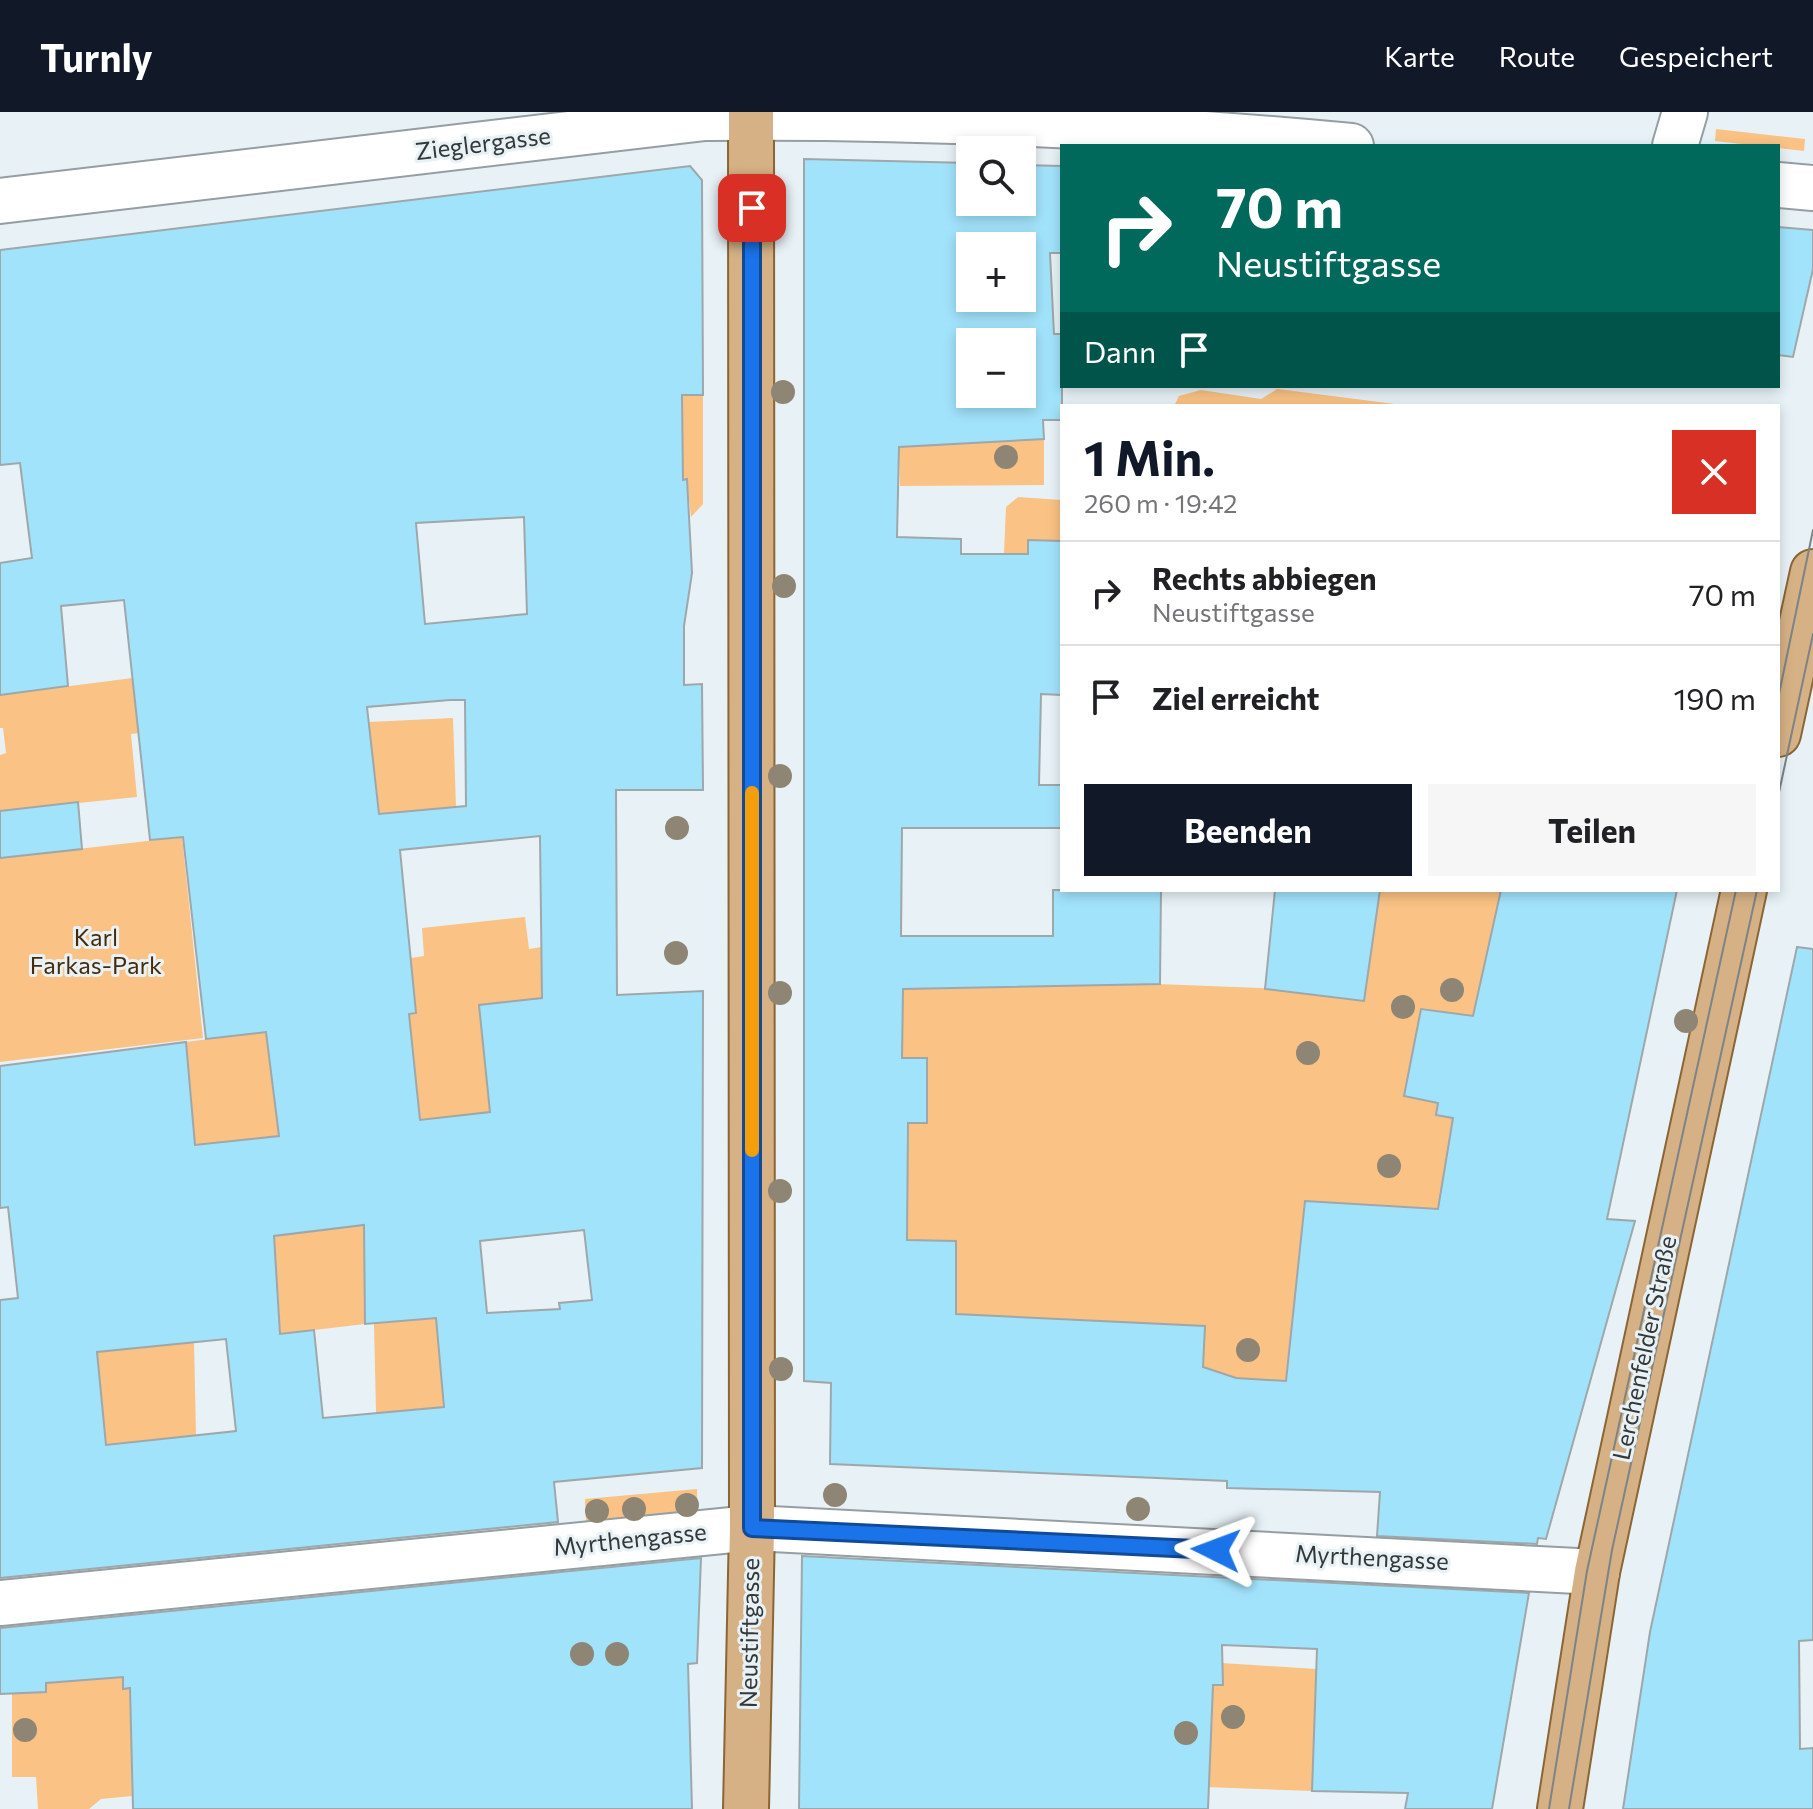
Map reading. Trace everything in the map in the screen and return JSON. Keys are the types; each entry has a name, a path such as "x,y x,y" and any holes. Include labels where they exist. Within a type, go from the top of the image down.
{"main road":[{"name":"Neustiftgasse","path":"746,1809 752,1528 751,115"},
{"path":"1780,725 1813,572"},
{"name":"Lerchenfelder Straße","path":"1560,1809 1597,1572 1744,892"}],"street":[{"path":"1676,144 1685,112"},
{"name":"Zieglergasse","path":"0,201 751,115 1161,120 1336,144"},
{"path":"1780,185 1813,188"},
{"name":"Myrthengasse","path":"0,1603 752,1528 1342,1556 1597,1572"}],"green space":[{"path":"1716,129 1805,139 1804,151 1780,148 1780,144 1715,141"},
{"path":"1277,389 1394,404 1175,404 1179,396 1201,390 1261,399"},
{"path":"682,395 703,395 703,504 691,517 687,480 683,480"},
{"path":"1044,439 1044,485 900,486 899,447"},
{"path":"1018,497 1060,500 1060,541 1028,540 1028,554 1004,554 1006,507"},
{"path":"164,674 170,729 131,734 137,797 0,811 0,755 6,753 3,728 0,728 0,695"},
{"path":"453,718 456,807 379,814 369,722"},
{"name":"Karl Farkas-Park","path":"182,837 203,1038 0,1062 0,858"},
{"path":"1380,892 1502,892 1550,986 1405,1096 1438,1103 1436,1115 1453,1118 1438,1209 1294,1383 1203,1375 1205,1327 956,1314 890,1240 908,1123 927,1122 927,1059 902,1058 903,989 1157,984 1261,988 1363,1001"},
{"path":"525,917 529,949 541,947 542,998 479,1006 490,1112 446,1117 448,1157 420,1120 409,1014 416,1013 411,958 424,956 422,928"},
{"path":"270,1031 279,1136 195,1145 186,1042"},
{"path":"364,1225 365,1324 280,1334 278,1288 252,1290 232,1240"},
{"path":"436,1318 444,1407 376,1413 374,1323"},
{"path":"194,1342 196,1435 106,1448 97,1352"},
{"path":"697,1489 697,1514 586,1523 585,1499"},
{"path":"1222,1663 1316,1669 1312,1791 1206,1787 1175,1724 1212,1727 1213,1685"},
{"path":"44,1666 123,1677 123,1688 130,1688 132,1796 101,1799 89,1809 38,1809 36,1777 12,1777 12,1693 46,1692"}],"building":[{"path":"804,159 956,163 956,216 1036,216 1036,165 1060,166 1060,253 1050,253 1054,334 1060,334 1060,420 1043,420 1044,439 899,447 897,537 961,539 961,554 1028,554 1028,540 1060,541 1060,695 1041,694 1039,785 1060,785 1060,828 902,828 901,936 1053,936 1053,890 1161,892 1160,984 903,989 902,1058 927,1058 927,1123 908,1123 907,1240 956,1241 956,1314 1205,1326 1203,1367 1236,1378 1286,1381 1305,1201 1438,1209 1453,1118 1436,1115 1438,1103 1404,1096 1421,1009 1473,1016 1501,892 1677,892 1607,1219 1635,1221 1546,1539 1538,1538 1537,1544 1377,1536 1380,1492 1227,1488 1227,1481 830,1464 831,1383 804,1381"},
{"path":"690,166 702,180 703,395 682,395 683,480 687,479 692,573 684,626 684,685 702,684 703,790 616,790 617,995 703,991 702,1468 554,1482 558,1522 0,1578 0,1300 18,1298 8,1207 0,1208 0,1066 186,1042 195,1145 279,1136 266,1032 206,1039 183,837 150,840 124,600 61,606 68,686 0,695 0,563 32,558 20,463 0,465 0,250","holes":["524,517 527,614 425,624 416,523","465,700 466,806 379,814 367,707","540,836 542,998 479,1005 490,1112 420,1120 409,1014 416,1013 400,850","364,1225 365,1324 436,1318 444,1407 323,1418 314,1330 280,1334 274,1236","584,1230 592,1300 559,1303 560,1309 487,1313 480,1241","226,1339 236,1431 106,1445 97,1352"]},
{"path":"1780,227 1813,230 1813,269 1793,357 1780,355"},
{"path":"78,802 82,849 0,858 0,811"},
{"path":"1275,892 1380,892 1364,1001 1265,989"},
{"path":"1797,947 1813,949 1813,1640 1799,1641 1800,1749 1813,1748 1813,1809 1623,1809 1650,1632"},
{"path":"802,1556 1529,1593 1492,1809 1405,1809 1408,1793 1312,1791 1317,1649 1222,1645 1223,1685 1213,1685 1208,1809 799,1809"},
{"path":"701,1558 697,1663 688,1664 692,1809 133,1809 130,1688 123,1689 123,1677 46,1683 46,1692 0,1694 0,1628"}],"tram line":[{"path":"1780,689 1813,530"},
{"path":"1780,788 1813,634"},
{"path":"1549,1809 1587,1571 1736,892"},
{"path":"1569,1809 1612,1550 1757,892"}],"slow traffic":[{"path":"752,793 752,1150"}],"route":[{"path":"752,208 752,1528 1216,1550"}]}
